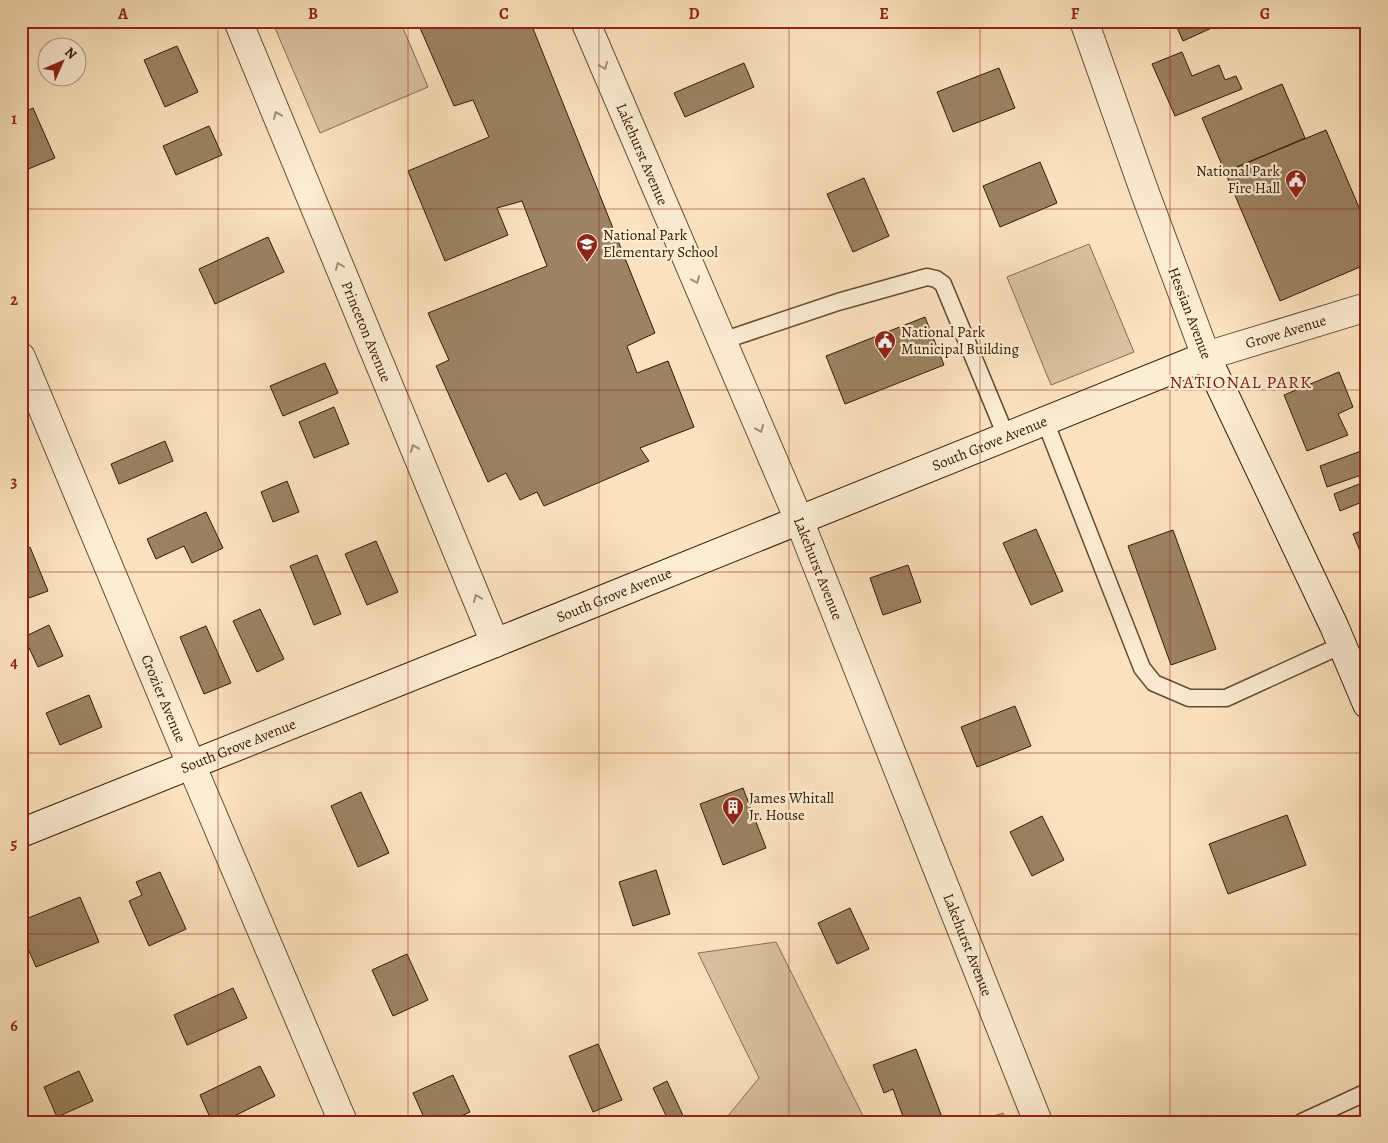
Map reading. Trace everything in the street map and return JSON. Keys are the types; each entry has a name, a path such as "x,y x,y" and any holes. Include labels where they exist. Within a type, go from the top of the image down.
{"street":[{"name":"Princeton Avenue","path":"238,21 495,643"},
{"name":"Lakehurst Avenue","path":"585,21 799,520 1038,1122"},
{"name":"Hessian Avenue","path":"1084,21 1145,193 1206,356 1342,645 1367,704"},
{"name":"Grove Avenue","path":"1206,356 1367,307"},
{"name":"South Grove Avenue","path":"21,832 1206,356"},
{"name":"Crozier Avenue","path":"21,357 343,1122"}],"lane":[{"path":"722,341 838,302 932,277 943,284 1006,436"},
{"path":"1045,421 1142,668 1154,683 1189,698 1226,698 1342,645"},
{"path":"1302,1122 1367,1092"}],"shaded area":[{"path":"272,21 400,21 428,87 320,133"},
{"path":"1089,244 1134,352 1051,385 1007,277"},
{"path":"776,942 866,1122 723,1122 759,1078 698,953"},
{"path":"1003,1113 1007,1122 975,1122"}],"building":[{"name":"National Park Elementary School","path":"417,21 530,21 655,333 627,346 637,373 668,361 694,427 640,448 649,461 544,506 537,492 520,500 506,473 488,482 436,366 449,360 428,313 547,266 522,201 497,208 508,235 445,261 408,171 489,137 473,100 454,106"},
{"path":"1174,21 1227,21 1183,41"},
{"path":"1349,21 1364,21 1351,27"},
{"path":"177,46 198,92 165,107 144,60"},
{"path":"1182,52 1192,76 1219,65 1225,80 1236,76 1242,89 1175,116 1152,64"},
{"path":"744,63 754,87 685,117 674,93"},
{"path":"999,68 1015,108 953,132 937,92"},
{"path":"1282,84 1305,138 1225,172 1202,118"},
{"path":"1367,98 1367,111 1362,100"},
{"path":"33,108 55,158 21,172 21,114"},
{"path":"209,126 222,155 176,175 163,146"},
{"name":"National Park Fire Hall","path":"1326,130 1367,226 1367,264 1280,301 1225,172"},
{"path":"1040,162 1057,203 1000,227 983,186"},
{"path":"864,178 889,236 853,252 827,194"},
{"path":"268,237 284,272 215,304 199,269"},
{"name":"National Park Municipal Building","path":"925,317 944,365 845,404 826,356"},
{"path":"325,363 338,393 283,416 270,386"},
{"path":"1339,372 1353,407 1338,414 1348,435 1307,451 1284,395"},
{"path":"334,407 349,444 314,458 299,422"},
{"path":"165,441 173,461 119,484 111,464"},
{"path":"1364,450 1367,459 1367,473 1327,487 1320,466"},
{"path":"287,481 299,512 273,522 261,492"},
{"path":"1367,481 1367,500 1340,511 1334,494"},
{"path":"206,512 223,548 192,563 184,546 156,559 147,539"},
{"path":"1036,529 1063,591 1031,605 1003,543"},
{"path":"1367,529 1367,566 1366,566 1353,534"},
{"path":"1173,530 1216,649 1171,665 1128,546"},
{"path":"376,541 398,592 367,605 345,554"},
{"path":"30,547 48,591 21,601 21,551"},
{"path":"317,555 341,614 314,625 290,566"},
{"path":"908,565 921,602 883,615 870,578"},
{"path":"260,609 284,659 257,672 233,621"},
{"path":"49,625 63,656 38,667 24,637"},
{"path":"206,626 231,683 204,694 180,637"},
{"path":"89,695 102,727 60,745 46,713"},
{"path":"1015,706 1031,746 977,767 961,727"},
{"name":"James Whitall Jr. House","path":"743,788 766,848 723,865 700,804"},
{"path":"361,792 389,853 358,867 331,806"},
{"path":"1287,815 1306,865 1228,894 1209,844"},
{"path":"1042,816 1064,860 1032,876 1010,832"},
{"path":"656,870 670,914 633,926 619,882"},
{"path":"160,872 186,929 149,946 129,901 142,895 136,882"},
{"path":"80,897 99,942 36,967 21,933 21,921"},
{"path":"850,908 869,949 837,964 818,923"},
{"path":"407,954 428,1000 393,1016 372,970"},
{"path":"233,988 247,1018 187,1045 174,1015"},
{"path":"598,1044 622,1100 593,1112 569,1056"},
{"path":"916,1049 942,1117 930,1122 905,1122 893,1089 884,1093 873,1065"},
{"path":"260,1066 275,1096 222,1122 212,1122 200,1095"},
{"path":"79,1071 93,1101 57,1117 44,1087"},
{"path":"453,1075 470,1112 448,1122 426,1122 413,1093"},
{"path":"667,1081 686,1122 669,1122 653,1088"}],"place":[{"name":"National Park Fire Hall","path":"1296,199"},
{"name":"National Park Elementary School","path":"587,263"},
{"name":"National Park Municipal Building","path":"885,360"},
{"name":"James Whitall Jr. House","path":"733,826"}],"district":[{"name":"NATIONAL PARK","path":"1241,382"}]}
